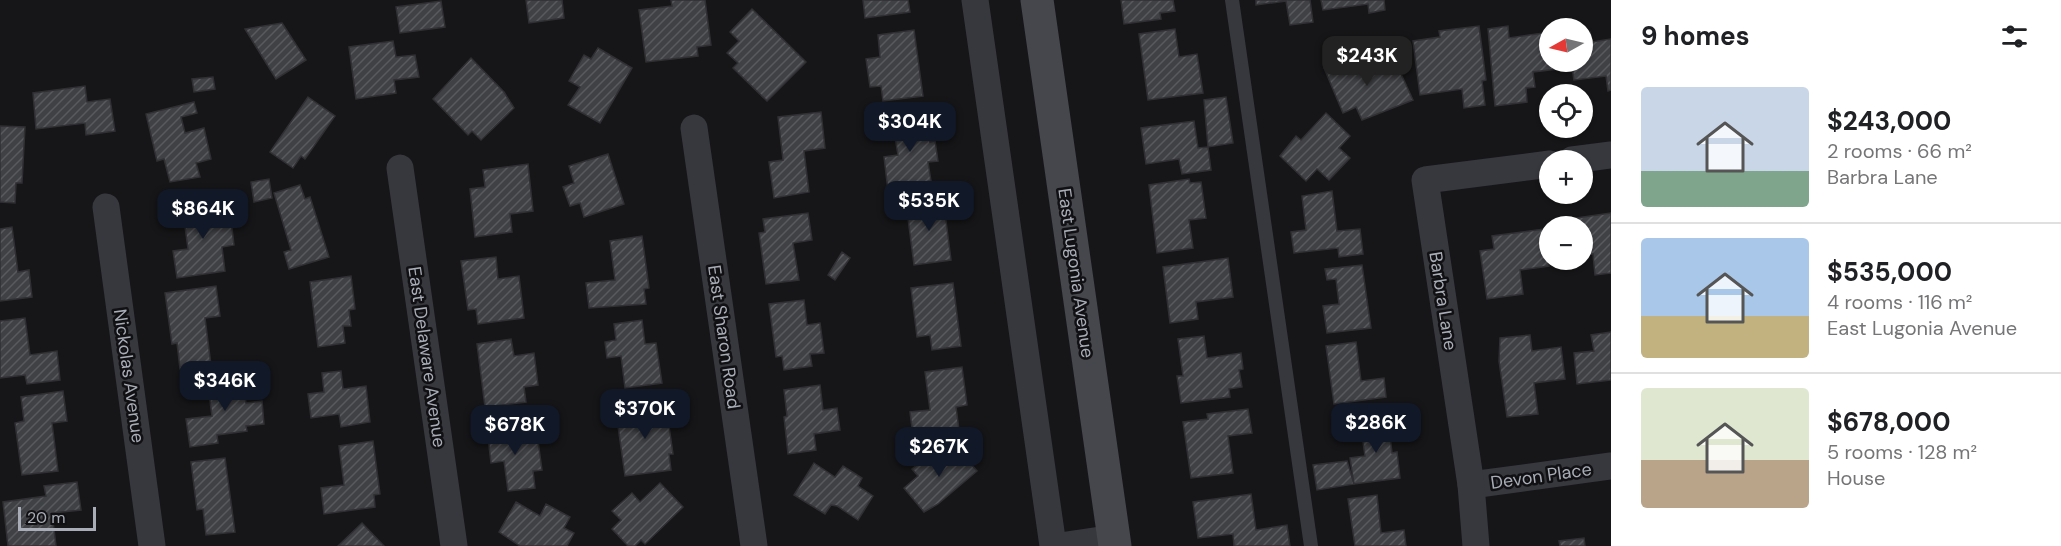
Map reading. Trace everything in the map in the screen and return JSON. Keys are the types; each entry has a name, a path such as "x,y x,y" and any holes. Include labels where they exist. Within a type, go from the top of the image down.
{"main road":[{"name":"East Lugonia Avenue","path":"1037,0 1115,542"}],"street":[{"path":"975,0 1053,546"},
{"name":"East Sharon Road","path":"694,128 754,546"},
{"path":"1593,157 1611,155"},
{"name":"Barbra Lane","path":"1476,546 1471,485 1425,180 1539,165"},
{"name":"East Delaware Avenue","path":"400,168 454,546"},
{"name":"Nickolas Avenue","path":"106,207 152,546"},
{"name":"Devon Place","path":"1471,485 1611,466"},
{"path":"1060,546 1115,542"}],"lane":[{"path":"1232,0 1311,546"}],"building":[{"path":"526,0 562,0 564,18 529,23"},
{"path":"671,0 705,0 711,45 697,47 698,56 646,62 639,10 672,6"},
{"path":"863,0 908,0 910,12 865,18"},
{"path":"1121,0 1173,0 1175,11 1160,13 1161,19 1124,24"},
{"path":"1256,0 1310,0 1313,22 1290,25 1286,1 1256,5"},
{"path":"1321,0 1384,0 1385,10 1369,13 1368,4 1323,10"},
{"path":"441,1 445,27 400,33 396,7"},
{"path":"752,9 806,62 767,101 733,68 738,63 727,53 739,41 730,32"},
{"path":"282,23 306,60 276,79 245,29"},
{"path":"1479,26 1486,80 1482,81 1485,105 1464,108 1462,89 1420,95 1413,41 1440,37 1439,31"},
{"path":"1508,26 1509,38 1539,34 1539,71 1533,72 1535,87 1526,88 1527,102 1495,106 1488,29"},
{"path":"1175,29 1179,57 1197,54 1203,93 1148,100 1139,34"},
{"path":"914,30 923,96 883,101 881,86 870,87 866,59 880,57 878,35"},
{"path":"1611,39 1611,90 1608,91 1606,76 1574,80 1573,72 1593,72 1593,42"},
{"path":"393,41 396,57 415,55 419,77 394,80 396,93 356,99 349,47"},
{"path":"598,48 632,68 600,123 568,105 580,87 569,81 584,55 591,59"},
{"path":"1359,54 1368,76 1396,63 1413,100 1362,120 1356,107 1343,113 1324,68"},
{"path":"471,58 504,92 514,108 481,140 472,131 468,135 433,99"},
{"path":"213,77 215,89 194,92 192,79"},
{"path":"85,86 87,102 110,99 115,131 86,135 85,123 36,129 33,93"},
{"path":"308,97 335,116 305,159 301,156 293,168 270,152"},
{"path":"1226,97 1233,143 1208,147 1204,100"},
{"path":"194,102 197,113 181,117 185,133 204,128 211,159 196,163 200,177 170,182 164,159 157,161 146,114"},
{"path":"821,112 825,148 804,151 809,192 774,198 769,162 783,160 778,117"},
{"path":"1326,113 1350,136 1339,148 1350,158 1329,180 1317,169 1306,181 1280,156 1296,136 1301,140"},
{"path":"926,115 930,142 935,141 938,161 928,162 931,181 904,185 904,189 888,191 884,157 898,155 892,119"},
{"path":"1194,121 1198,148 1208,147 1211,170 1182,174 1179,159 1146,164 1141,128"},
{"path":"0,126 25,127 22,183 16,183 15,203 0,202"},
{"path":"608,154 624,204 584,217 580,203 570,206 563,187 574,183 569,166"},
{"path":"528,164 533,211 510,214 512,232 475,237 470,189 485,187 483,170"},
{"path":"269,179 272,198 254,202 251,182"},
{"path":"1189,179 1190,183 1201,182 1206,218 1189,220 1193,248 1157,253 1149,185"},
{"path":"300,185 305,199 310,197 329,257 289,269 284,252 291,250 274,193"},
{"path":"1332,191 1337,231 1360,229 1363,254 1339,257 1338,248 1294,253 1291,232 1306,230 1302,196"},
{"path":"943,198 951,260 914,265 906,203"},
{"path":"217,199 220,221 231,220 234,245 222,247 225,271 177,278 173,251 188,249 182,204"},
{"path":"808,213 812,240 793,243 799,280 766,284 759,233 765,232 763,219"},
{"path":"1611,213 1611,273 1595,275 1593,216 1590,216"},
{"path":"12,227 18,272 29,270 32,297 0,301 0,229"},
{"path":"1539,230 1539,267 1520,270 1523,294 1487,299 1480,251 1494,249 1492,236"},
{"path":"642,236 649,288 644,289 646,304 589,308 586,283 615,280 610,241"},
{"path":"842,252 850,258 835,280 828,275"},
{"path":"496,257 498,279 519,276 524,318 478,324 476,309 468,310 461,261"},
{"path":"1228,258 1233,297 1196,302 1198,319 1170,323 1163,267"},
{"path":"1362,265 1371,328 1327,333 1323,306 1339,304 1336,279 1327,280 1325,269"},
{"path":"351,276 355,309 349,310 351,326 343,326 345,343 318,347 310,282"},
{"path":"953,283 961,346 932,350 930,335 917,337 911,288"},
{"path":"216,286 220,316 205,318 211,365 180,369 177,343 172,344 165,293"},
{"path":"804,300 807,325 820,323 824,353 810,354 812,366 784,370 782,356 776,357 769,304"},
{"path":"25,318 30,355 57,351 60,380 27,384 25,375 0,378 0,321"},
{"path":"642,320 645,344 656,343 662,383 625,388 621,356 607,358 605,342 616,340 614,324"},
{"path":"1611,332 1611,380 1577,384 1574,353 1594,351 1591,335"},
{"path":"1530,335 1532,351 1561,347 1565,379 1534,383 1538,414 1507,417 1499,361 1500,338"},
{"path":"1204,336 1207,358 1241,353 1243,369 1239,370 1242,387 1229,389 1230,397 1181,403 1177,376 1183,376 1178,339"},
{"path":"511,339 514,356 534,353 538,385 524,387 526,402 485,407 477,344"},
{"path":"1356,342 1361,381 1384,378 1386,397 1334,404 1326,346"},
{"path":"962,367 967,405 956,407 959,430 913,436 910,412 930,410 925,372"},
{"path":"341,371 343,389 366,386 370,422 341,427 339,414 311,418 308,394 324,392 322,373"},
{"path":"242,374 246,403 262,401 264,424 246,426 247,431 217,435 218,443 190,447 186,419 212,416 207,379"},
{"path":"820,385 823,410 837,408 840,430 814,434 816,450 788,454 784,390"},
{"path":"63,391 67,421 52,423 58,471 22,475 15,423 24,421 21,397"},
{"path":"666,405 673,454 669,454 671,470 625,476 616,412"},
{"path":"1248,409 1252,433 1228,436 1233,473 1191,478 1183,422 1208,419 1207,414"},
{"path":"1388,418 1392,453 1397,452 1400,478 1354,484 1350,458 1365,456 1360,421"},
{"path":"524,424 526,442 538,441 542,470 533,471 535,488 508,491 504,461 491,463 487,429"},
{"path":"373,441 380,494 374,495 375,507 324,514 321,488 344,485 339,446"},
{"path":"954,444 977,471 938,504 924,512 904,488 918,476 912,469 931,453 936,459"},
{"path":"225,458 235,532 206,535 203,509 197,510 191,462"},
{"path":"1347,461 1354,484 1317,490 1313,465"},
{"path":"814,463 835,477 843,466 862,478 858,486 873,496 858,520 837,506 831,505 825,514 794,495"},
{"path":"77,482 81,510 52,513 56,546 8,546 3,502 46,496 44,486"},
{"path":"660,483 683,507 645,544 641,540 635,546 628,546 612,529 621,520 612,511 632,493 640,502"},
{"path":"1251,494 1256,530 1287,525 1290,546 1234,546 1233,534 1198,538 1193,502"},
{"path":"1377,495 1381,533 1404,530 1406,546 1355,546 1348,499"},
{"path":"516,502 540,516 546,504 570,517 564,528 574,533 567,546 520,546 499,532"},
{"path":"362,523 384,546 338,546"},
{"path":"1584,538 1585,546 1560,546 1559,541"}]}
